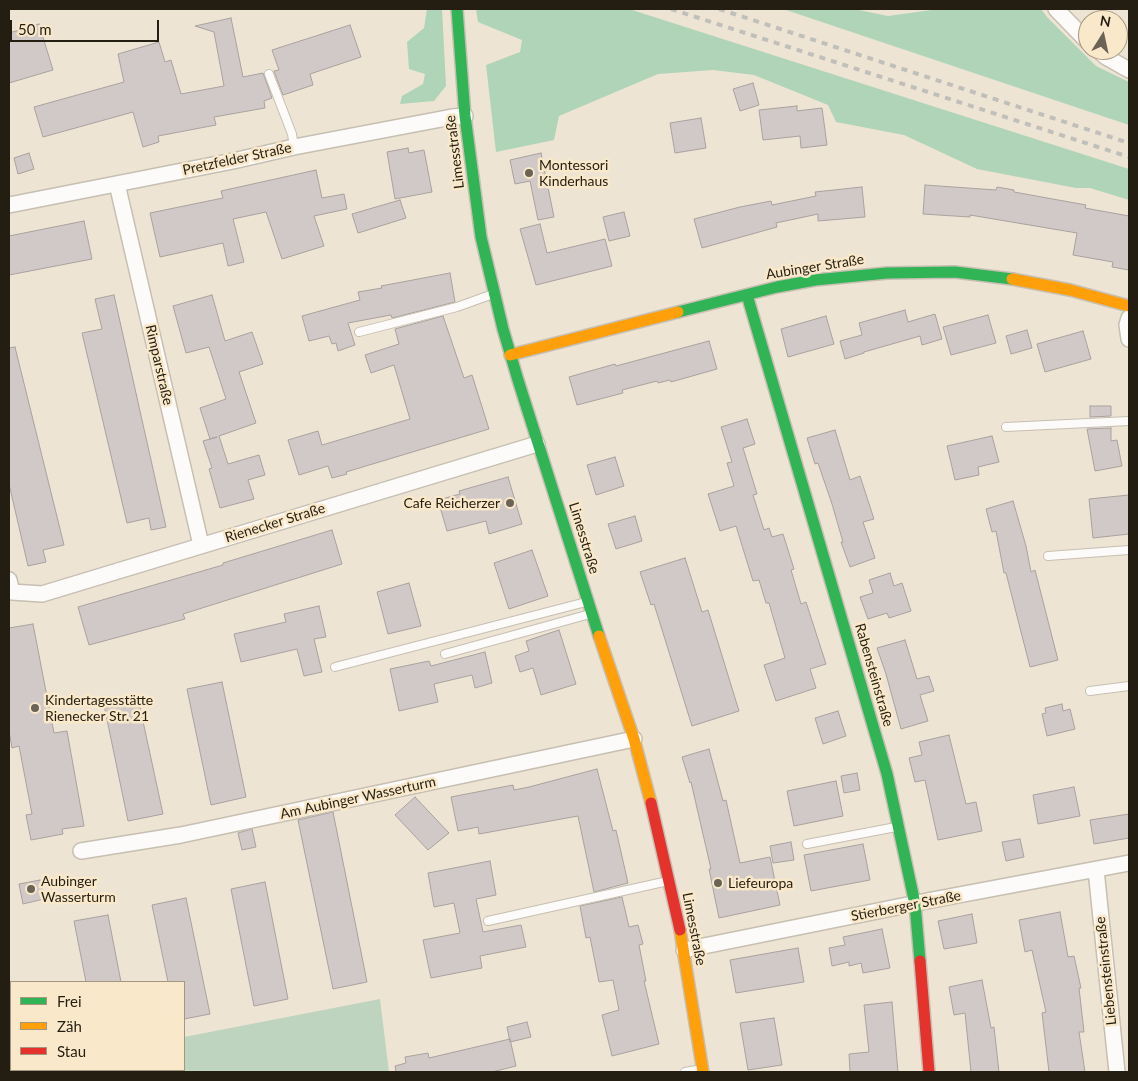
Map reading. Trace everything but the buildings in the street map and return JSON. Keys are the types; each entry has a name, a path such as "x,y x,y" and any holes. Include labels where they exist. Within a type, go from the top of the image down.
{"street":[{"name":"Limesstraße","path":"457,9 465,116 472,176 482,237 495,294 510,355 537,444 634,739 653,810 684,950 702,1071"},
{"path":"1056,9 1078,32"},
{"path":"1111,60 1129,70"},
{"name":"Pretzfelder Straße","path":"9,206 294,147 465,116"},
{"name":"Rimparstraße","path":"117,184 201,545"},
{"name":"Aubinger Straße","path":"510,355 746,295 814,280 887,272 954,272 1009,279 1070,290 1129,306"},
{"name":"Rabensteinstraße","path":"746,295 887,774 915,904 930,1072"},
{"path":"1129,318 1127,325 1129,339"},
{"name":"Rienecker Straße","path":"10,586 42,594 537,444"},
{"name":"Am Aubinger Wasserturm","path":"81,851 181,834 634,739"},
{"name":"Stierberger Straße","path":"684,950 1129,863"},
{"name":"Liebensteinstraße","path":"1096,870 1117,1072"}],"lane":[{"path":"269,74 292,134 294,147"},
{"path":"359,332 457,307 495,294"},
{"path":"1006,427 1129,421"},
{"path":"1048,556 1129,550"},
{"path":"335,667 588,602"},
{"path":"445,654 592,614"},
{"path":"1090,690 1129,686"},
{"path":"808,844 897,827"},
{"path":"488,921 670,881"},
{"path":"684,1072 702,1071"}],"green space":[{"path":"427,9 442,9 446,86 434,101 400,104 402,96 423,84 425,74 409,69 407,42 424,28"},
{"path":"476,9 629,9 1129,169 1129,200 1090,188 1076,188 977,169 904,135 836,122 828,105 754,75 713,70 658,74 559,116 554,140 496,152 486,65 520,52 522,40 478,22"},
{"path":"783,9 854,9 888,16 939,9 1041,9 1078,48 1078,60 1090,60 1096,66 1129,82 1129,125"},
{"path":"380,999 389,1072 18,1072 185,1071 185,1037"}],"railway":[{"path":"671,9 1129,157"},
{"path":"719,9 1129,143"}],"traffic: fast":[{"path":"457,9 465,116 481,237 503,329 518,380 599,636"},
{"path":"678,312 777,287 815,280 887,273 955,272 1012,279"},
{"path":"747,295 887,774 915,904 920,961"}],"traffic: slow":[{"path":"1012,279 1070,290 1129,306"},
{"path":"510,355 678,312"},
{"path":"599,636 634,739 651,803"},
{"path":"680,930 703,1072"}],"traffic: jam":[{"path":"651,803 680,930"},
{"path":"920,961 929,1072"}],"place":[{"name":"Montessori Kinderhaus","path":"529,173"},
{"name":"Cafe Reicherzer","path":"510,503"},
{"name":"Kindertagesstätte Rienecker Str. 21","path":"35,708"},
{"name":"Liefeuropa","path":"718,883"},
{"name":"Aubinger Wasserturm","path":"31,889"}]}
